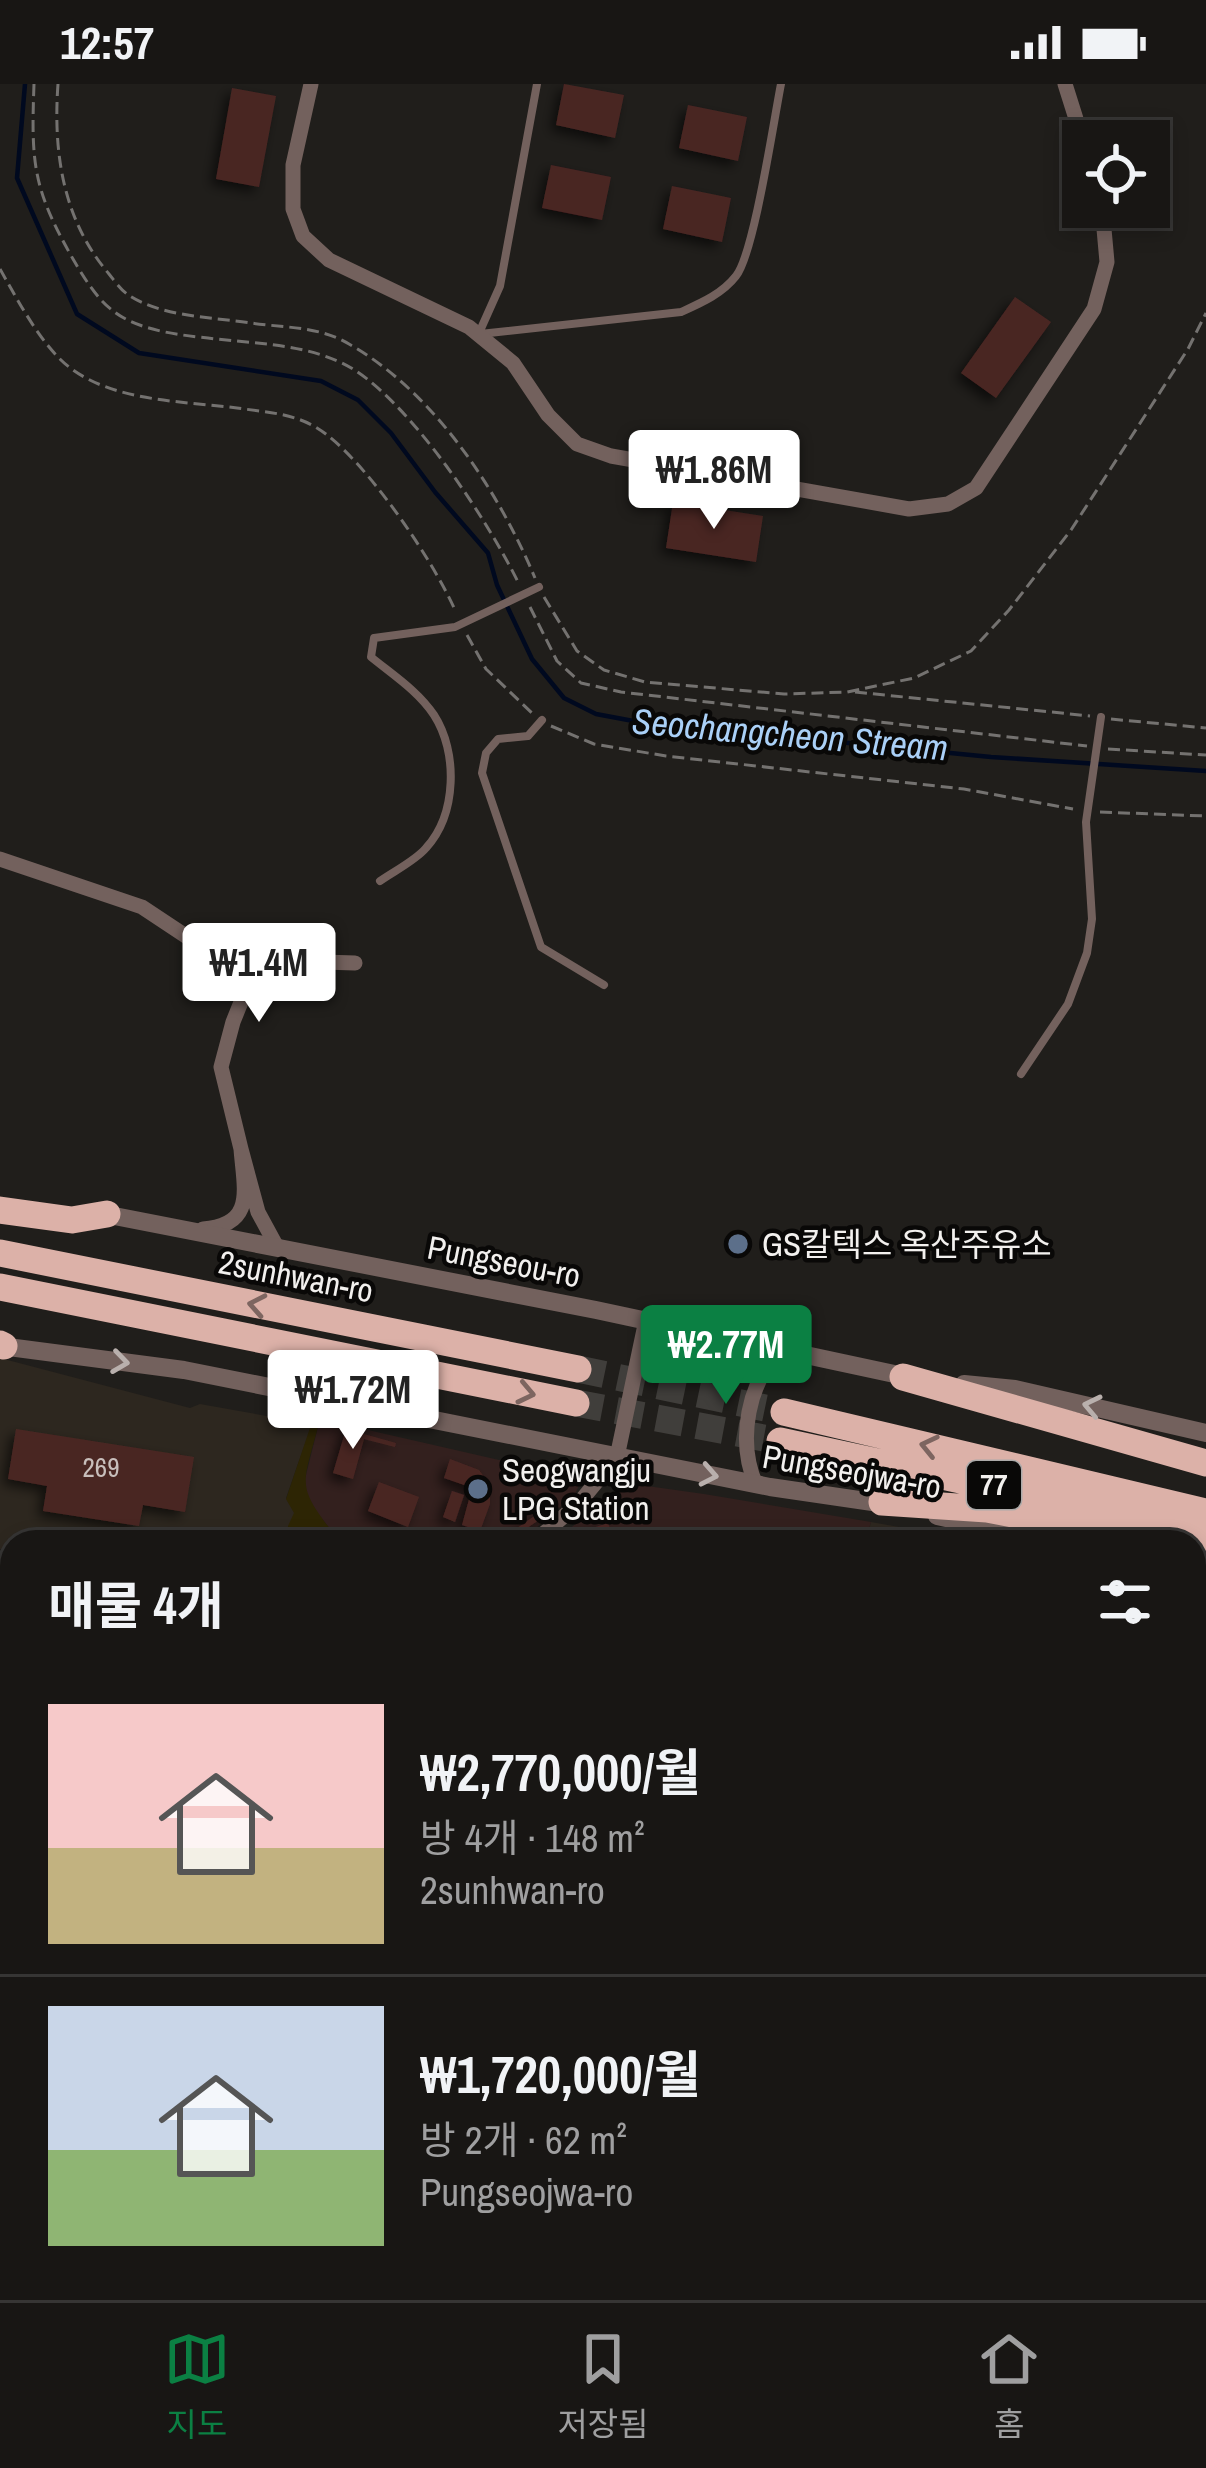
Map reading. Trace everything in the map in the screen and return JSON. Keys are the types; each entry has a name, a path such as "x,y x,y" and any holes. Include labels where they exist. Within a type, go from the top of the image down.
{"highway":[{"path":"0,1210 72,1220 107,1214"},
{"name":"2sunhwan-ro","path":"0,1253 578,1369"},
{"name":"2sunhwan-ro","path":"0,1287 576,1403"},
{"path":"903,1377 1206,1463"},
{"name":"77","path":"784,1412 1206,1513"},
{"name":"77","path":"780,1441 1192,1530"},
{"path":"882,1502 987,1509 1097,1530"}],"street":[{"path":"310,84 293,165 293,209 303,236 329,260 478,334 513,363 548,415 577,444 611,456 795,491 909,509 948,504 976,488 1094,309 1107,262 1107,228"},
{"path":"1065,84 1076,120"},
{"path":"0,859 142,907 248,978"},
{"path":"278,1247 258,1212 221,1067 258,960 355,963"},
{"path":"196,1230 223,1228 238,1215 244,1191 241,1149"},
{"name":"Pungseou-ro","path":"0,1196 646,1320 903,1377 1015,1389 1206,1433"},
{"path":"548,1530 579,1503 617,1457 646,1320"},
{"name":"Pungseojwa-ro","path":"1,1346 184,1370 756,1485 882,1502 1002,1530"},
{"path":"756,1485 745,1449 756,1387 784,1348"}],"lane":[{"path":"478,334 500,286 537,84"},
{"path":"478,334 682,312 710,300 739,274 781,84"},
{"path":"380,881 427,848 449,804 451,772 435,716 413,691 371,658 374,638 461,624 527,597 539,587"},
{"path":"542,720 528,736 498,739 486,753 482,772 542,946 604,986"},
{"path":"1021,1074 1068,1004 1087,952 1092,920 1087,809 1101,721"}],"path":[{"path":"34,84 35,171 46,212 83,277 111,310 143,326 205,338 299,346 345,364 387,392 475,507 517,580"},
{"path":"0,269 25,314 69,367 123,393 282,414 314,426 339,444 420,545 486,669 524,709 579,739 630,750 964,789 1087,809 1206,817"},
{"path":"527,597 557,661 580,682 621,692 1046,739 1137,754 1206,755"},
{"path":"847,692 1206,728"}],"shaded area":[{"path":"0,1358 190,1408 200,1404 312,1424 286,1498 295,1513 291,1530 0,1530"},
{"path":"320,1419 582,1479 575,1494 534,1530 331,1530 303,1487"},
{"path":"640,1485 871,1522 869,1530 568,1530 624,1489"},
{"path":"871,1522 916,1530 869,1530"}],"sand":[{"path":"300,1415 320,1419 306,1485 331,1530 288,1530 294,1513 286,1499 311,1425 299,1421"}],"building":[{"path":"564,84 624,95 615,138 556,125"},
{"path":"232,88 276,96 259,187 216,179"},
{"path":"688,105 747,117 738,161 679,148"},
{"path":"551,165 611,177 602,220 542,208"},
{"path":"672,186 731,198 722,242 663,229"},
{"path":"1015,297 1051,322 996,398 961,373"},
{"path":"673,502 763,516 756,562 666,548"},
{"path":"16,1429 194,1457 185,1512 143,1505 139,1526 43,1511 47,1486 8,1479"},
{"path":"346,1429 396,1443 395,1447 364,1439 353,1479 333,1473"},
{"path":"450,1459 479,1470 490,1485 490,1504 480,1530 462,1525 471,1492 467,1486 444,1478"},
{"path":"379,1482 419,1497 408,1527 368,1511"},
{"path":"452,1491 464,1495 455,1522 443,1517"},
{"path":"553,1503 557,1508 524,1530 514,1530"}],"waterway":[{"name":"Seochangcheon Stream","path":"25,84 17,178 77,314 139,353 321,381 358,400 391,433 488,553 497,585 532,659 564,698 596,714 644,723 991,757 1206,771"}],"tunnel":[{"path":"578,1369 784,1412"},
{"path":"576,1403 780,1441"}],"place":[{"name":"GS칼텍스 옥산주유소","path":"738,1244"},
{"name":"Seogwangju LPG Station","path":"478,1489"}]}
